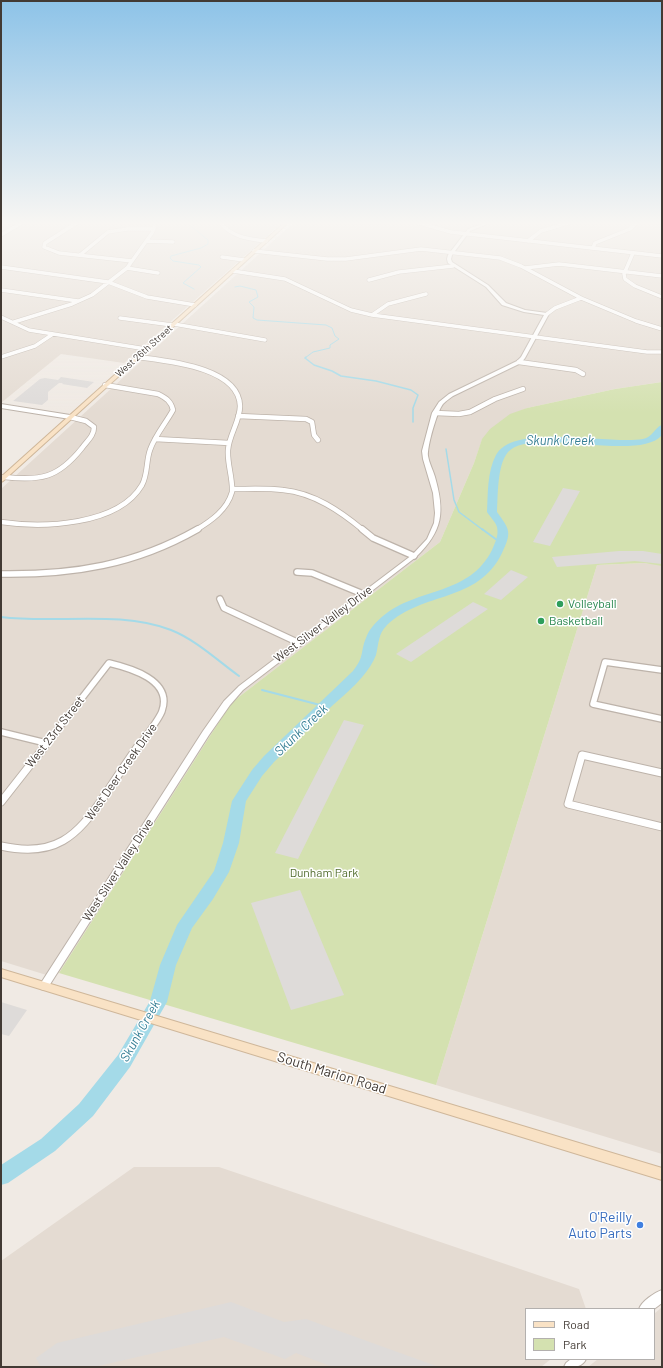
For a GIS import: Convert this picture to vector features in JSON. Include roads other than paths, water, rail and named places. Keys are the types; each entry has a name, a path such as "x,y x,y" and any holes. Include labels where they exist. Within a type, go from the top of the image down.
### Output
{"main road":[{"name":"West 26th Street","path":"3,478 216,286"},
{"name":"South Marion Road","path":"1,973 662,1174"}],"street":[{"path":"14,322 79,301 92,295 103,286"},
{"path":"118,286 147,297 195,304"},
{"path":"300,286 351,310 372,315 648,352 662,352"},
{"path":"488,286 504,304 524,311 547,314 561,305 581,298"},
{"path":"558,286 581,298 636,321 662,329"},
{"path":"636,286 662,296"},
{"path":"1,290 79,301"},
{"path":"372,315 388,304 426,294"},
{"name":"West Silver Valley Drive","path":"44,986 226,703 241,688 414,556 432,537 437,523 436,495 425,457 426,445 435,413 440,403 448,397 518,362 525,356 547,314"},
{"path":"1,317 29,330 146,349"},
{"path":"120,318 173,324 265,340"},
{"path":"1,357 35,346 53,334"},
{"path":"1,574 26,575 75,571 118,562 155,550 190,534 212,519 225,506 233,489 228,464 229,443 240,406 233,388 223,379 208,371 196,367 138,357"},
{"path":"518,362 576,370 583,374"},
{"path":"1,522 24,525 65,523 94,517 116,508 132,497 144,482 148,470 150,450 173,410 171,402 158,394 105,386"},
{"path":"435,413 452,414 470,412 495,399 524,389"},
{"path":"1,406 70,417 89,422 94,427 92,436 68,466 54,475 28,479 3,478"},
{"path":"238,416 306,419 312,422 314,435 318,440"},
{"path":"155,439 229,443"},
{"path":"233,489 284,490 314,498 340,511 376,540 414,556"},
{"path":"297,572 312,573 363,594"},
{"path":"220,599 224,608 299,643"},
{"path":"662,670 605,662 593,704 662,719"},
{"name":"West 23rd Street","path":"1,802 109,663"},
{"name":"West Deer Creek Drive","path":"1,846 18,850 35,850 58,843 81,829 160,715 164,706 163,698 156,683 136,670 109,663"},
{"path":"1,732 46,743"},
{"path":"662,773 582,755 568,804 662,827"},
{"path":"647,1308 660,1301"},
{"path":"570,1367 579,1360"}],"waterway":[{"path":"188,286 194,289"},
{"path":"235,287 240,286 256,290 258,297 249,302 254,307 253,318 257,320 326,325 332,328 335,336 339,339 330,345 330,348 313,352 305,358"},
{"path":"305,358 314,365 332,371 341,376 376,381 411,390 418,395 413,408 413,422"},
{"name":"Skunk Creek","path":"1,1176 48,1145 86,1110 124,1061 158,1002 168,965 185,925 207,895 221,872 231,843 239,801 257,773 269,759 358,674 368,658 371,640 374,634 386,620 392,615 421,600 467,584 480,575 491,563 499,547 503,534 501,524 492,512 493,488 496,470 498,462 505,449 514,444 527,441 544,440 616,443 642,442 655,437 662,428"},
{"path":"446,449 454,500 459,512 483,530"},
{"path":"482,529 501,543"},
{"path":"1,617 22,619 109,619 151,624 171,630 189,639 239,676"},
{"path":"262,690 324,706"}],"place":[{"name":"Volleyball","path":"560,604"},
{"name":"Basketball","path":"541,621"},
{"name":"O'Reilly Auto Parts","path":"640,1225"}],"park label":[{"name":"Dunham Park","path":"324,873"}]}
